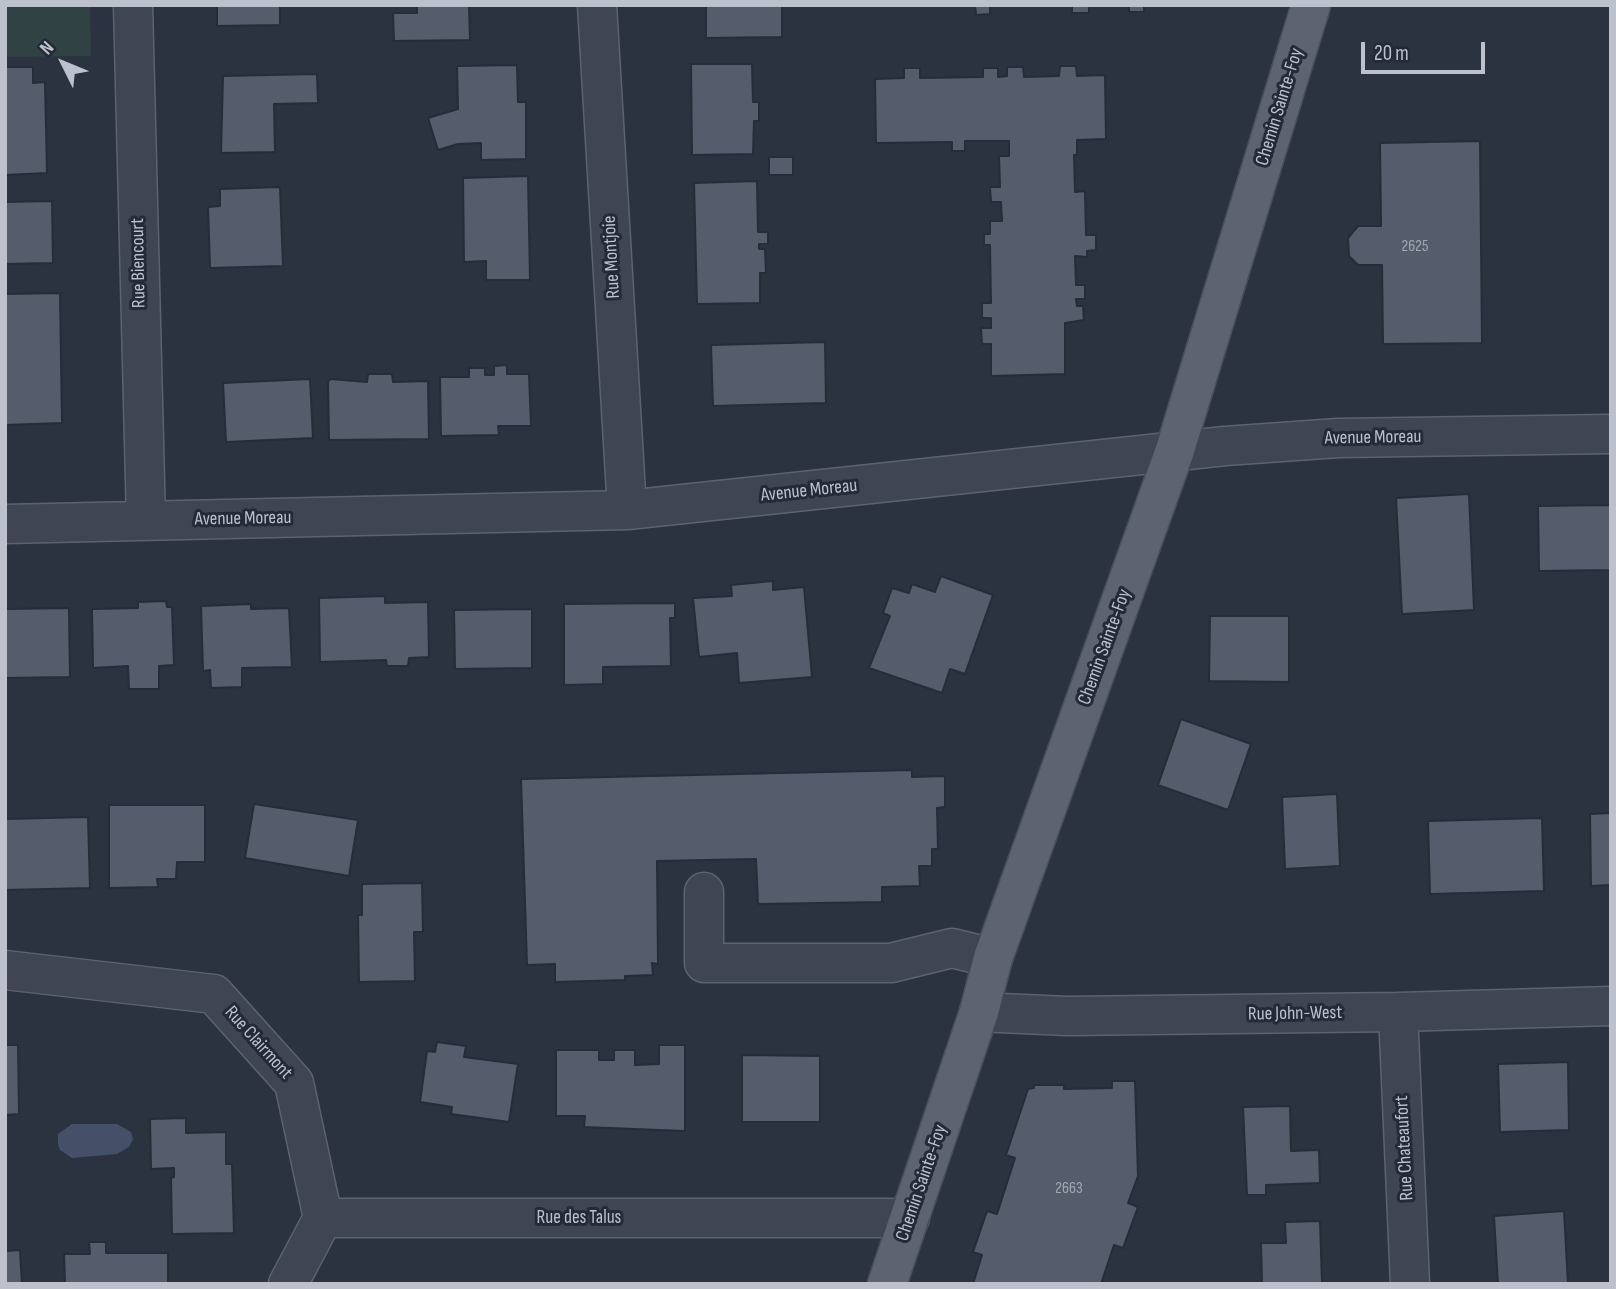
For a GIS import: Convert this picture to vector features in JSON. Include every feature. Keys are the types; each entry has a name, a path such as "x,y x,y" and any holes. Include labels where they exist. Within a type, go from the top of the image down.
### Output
{"main road":[{"name":"Chemin Sainte-Foy","path":"887,1284 979,1012 993,958 1175,450 1311,5"}],"street":[{"name":"Rue Biencourt","path":"133,5 146,521"},
{"name":"Rue Montjoie","path":"597,5 627,510"},
{"name":"Avenue Moreau","path":"5,524 627,510 1175,450 1338,438 1611,434"},
{"path":"704,892 704,962 891,963 952,948 993,958"},
{"name":"Rue Clairmont","path":"5,970 214,994 294,1083 323,1218"},
{"name":"Rue John-West","path":"979,1012 1067,1016 1611,1006"},
{"name":"Rue Chateaufort","path":"1398,1012 1410,1284"},
{"path":"288,1284 323,1218"},
{"name":"Rue des Talus","path":"323,1218 910,1218"}],"shaded area":[{"path":"5,5 90,5 91,56 5,57"}],"water":[{"path":"72,1124 117,1124 131,1132 133,1139 129,1147 117,1154 72,1158 60,1150 58,1134"}],"building":[{"path":"217,5 280,5 280,25 217,26"},
{"path":"417,5 469,5 470,40 394,41 393,13 417,13"},
{"path":"782,5 782,37 706,38 706,7"},
{"path":"975,5 990,5 990,14 976,15"},
{"path":"1072,5 1089,5 1089,13 1072,13"},
{"path":"1129,5 1144,5 1144,12 1129,12"},
{"path":"691,64 752,64 753,102 759,102 759,121 754,121 753,154 692,155"},
{"path":"517,65 518,102 526,102 526,159 481,160 481,143 458,144 438,150 428,118 458,109 457,66"},
{"path":"1060,66 1076,66 1077,76 1105,75 1106,139 1077,140 1077,155 1074,155 1075,192 1085,191 1086,235 1096,235 1096,250 1087,251 1087,257 1075,256 1076,285 1085,285 1085,299 1076,299 1077,306 1083,306 1084,320 1065,323 1065,374 991,376 991,344 982,344 981,328 991,328 991,318 982,318 982,303 991,303 990,245 984,245 984,234 990,234 990,221 1002,221 1001,202 991,202 990,187 1000,187 999,156 1009,156 1009,141 965,141 965,151 952,151 952,142 876,143 875,79 904,78 904,68 920,68 920,78 983,77 983,68 998,68 998,77 1007,76 1007,67 1023,67 1024,77 1059,76"},
{"path":"5,67 33,67 33,83 45,82 47,173 5,175"},
{"path":"317,74 318,103 274,104 275,152 221,153 223,76"},
{"path":"1480,141 1482,343 1383,344 1382,265 1358,265 1349,256 1348,238 1358,226 1381,226 1380,143"},
{"path":"769,157 793,157 793,175 769,175"},
{"path":"528,176 530,280 486,280 486,261 464,262 463,178"},
{"path":"757,181 758,232 768,232 768,244 759,244 759,249 765,249 766,273 760,273 760,303 697,304 694,183"},
{"path":"280,187 283,266 210,268 208,207 220,206 220,189"},
{"path":"52,201 53,263 5,264 5,202"},
{"path":"60,293 62,423 5,425 5,294"},
{"path":"825,342 826,403 713,406 711,345"},
{"path":"507,365 507,374 529,374 531,426 498,426 499,435 441,436 440,377 469,377 469,368 485,368 485,375 494,375 494,366"},
{"path":"368,374 392,374 393,382 428,381 429,439 329,440 328,382 330,379 367,382"},
{"path":"310,379 313,438 226,442 223,383"},
{"path":"1469,494 1474,610 1402,614 1396,498"},
{"path":"1611,505 1611,570 1539,571 1538,506"},
{"path":"941,576 993,595 965,674 950,669 942,693 869,668 890,616 883,613 892,588 909,593 912,584 935,592"},
{"path":"773,581 773,590 804,587 812,677 739,683 737,653 699,657 693,598 732,596 731,585"},
{"path":"385,596 385,603 428,602 429,657 409,658 408,666 387,666 386,660 320,662 319,598"},
{"path":"166,601 167,607 172,607 174,665 159,666 159,689 129,689 128,666 93,668 92,609 138,608 138,602"},
{"path":"675,603 675,618 670,618 671,666 603,667 603,684 564,685 564,604"},
{"path":"251,604 251,609 289,608 292,667 242,668 242,687 211,688 210,670 203,671 201,606"},
{"path":"69,608 70,677 5,678 5,609"},
{"path":"532,609 532,668 455,669 454,610"},
{"path":"1210,616 1289,616 1289,682 1209,681"},
{"path":"1181,719 1251,744 1228,810 1158,785"},
{"path":"912,770 912,777 945,776 945,807 937,808 938,849 932,849 932,866 919,866 920,886 882,887 882,902 758,904 756,859 657,861 658,964 652,963 653,975 625,976 625,980 555,982 555,964 527,965 521,779"},
{"path":"1337,794 1340,866 1285,869 1282,797"},
{"path":"254,804 358,820 349,876 245,858"},
{"path":"109,805 205,805 205,862 177,862 176,879 157,879 158,887 109,888"},
{"path":"1611,813 1611,885 1591,886 1590,814"},
{"path":"88,817 90,888 5,890 5,819"},
{"path":"1542,818 1544,891 1430,894 1428,821"},
{"path":"422,883 423,932 414,932 415,981 359,982 358,915 362,915 362,884"},
{"path":"437,1042 466,1046 464,1057 518,1064 509,1122 451,1114 452,1107 420,1102 427,1051 435,1052"},
{"path":"5,1045 18,1045 19,1114 5,1115"},
{"path":"659,1045 685,1045 685,1131 584,1127 585,1116 556,1116 556,1050 599,1050 599,1060 614,1060 614,1050 635,1050 635,1065 659,1064"},
{"path":"742,1055 820,1056 820,1122 742,1122"},
{"path":"1568,1062 1569,1130 1500,1132 1498,1064"},
{"path":"1112,1081 1135,1081 1138,1176 1128,1203 1138,1207 1123,1248 1114,1245 1101,1284 973,1284 982,1255 973,1252 987,1211 997,1214 1015,1158 1006,1155 1028,1089 1034,1088 1034,1085 1064,1085 1064,1089 1112,1088"},
{"path":"1290,1106 1291,1151 1319,1150 1320,1183 1266,1185 1266,1195 1247,1195 1243,1107"},
{"path":"186,1118 186,1133 226,1132 226,1164 232,1164 234,1233 172,1234 171,1178 174,1177 174,1168 151,1169 150,1119"},
{"path":"1564,1211 1568,1284 1498,1284 1494,1216"},
{"path":"1320,1221 1322,1283 1262,1284 1261,1243 1286,1243 1285,1222"},
{"path":"89,1242 106,1242 106,1253 168,1253 168,1284 65,1284 64,1254 90,1254"},
{"path":"20,1250 22,1284 5,1284 5,1251"}]}
